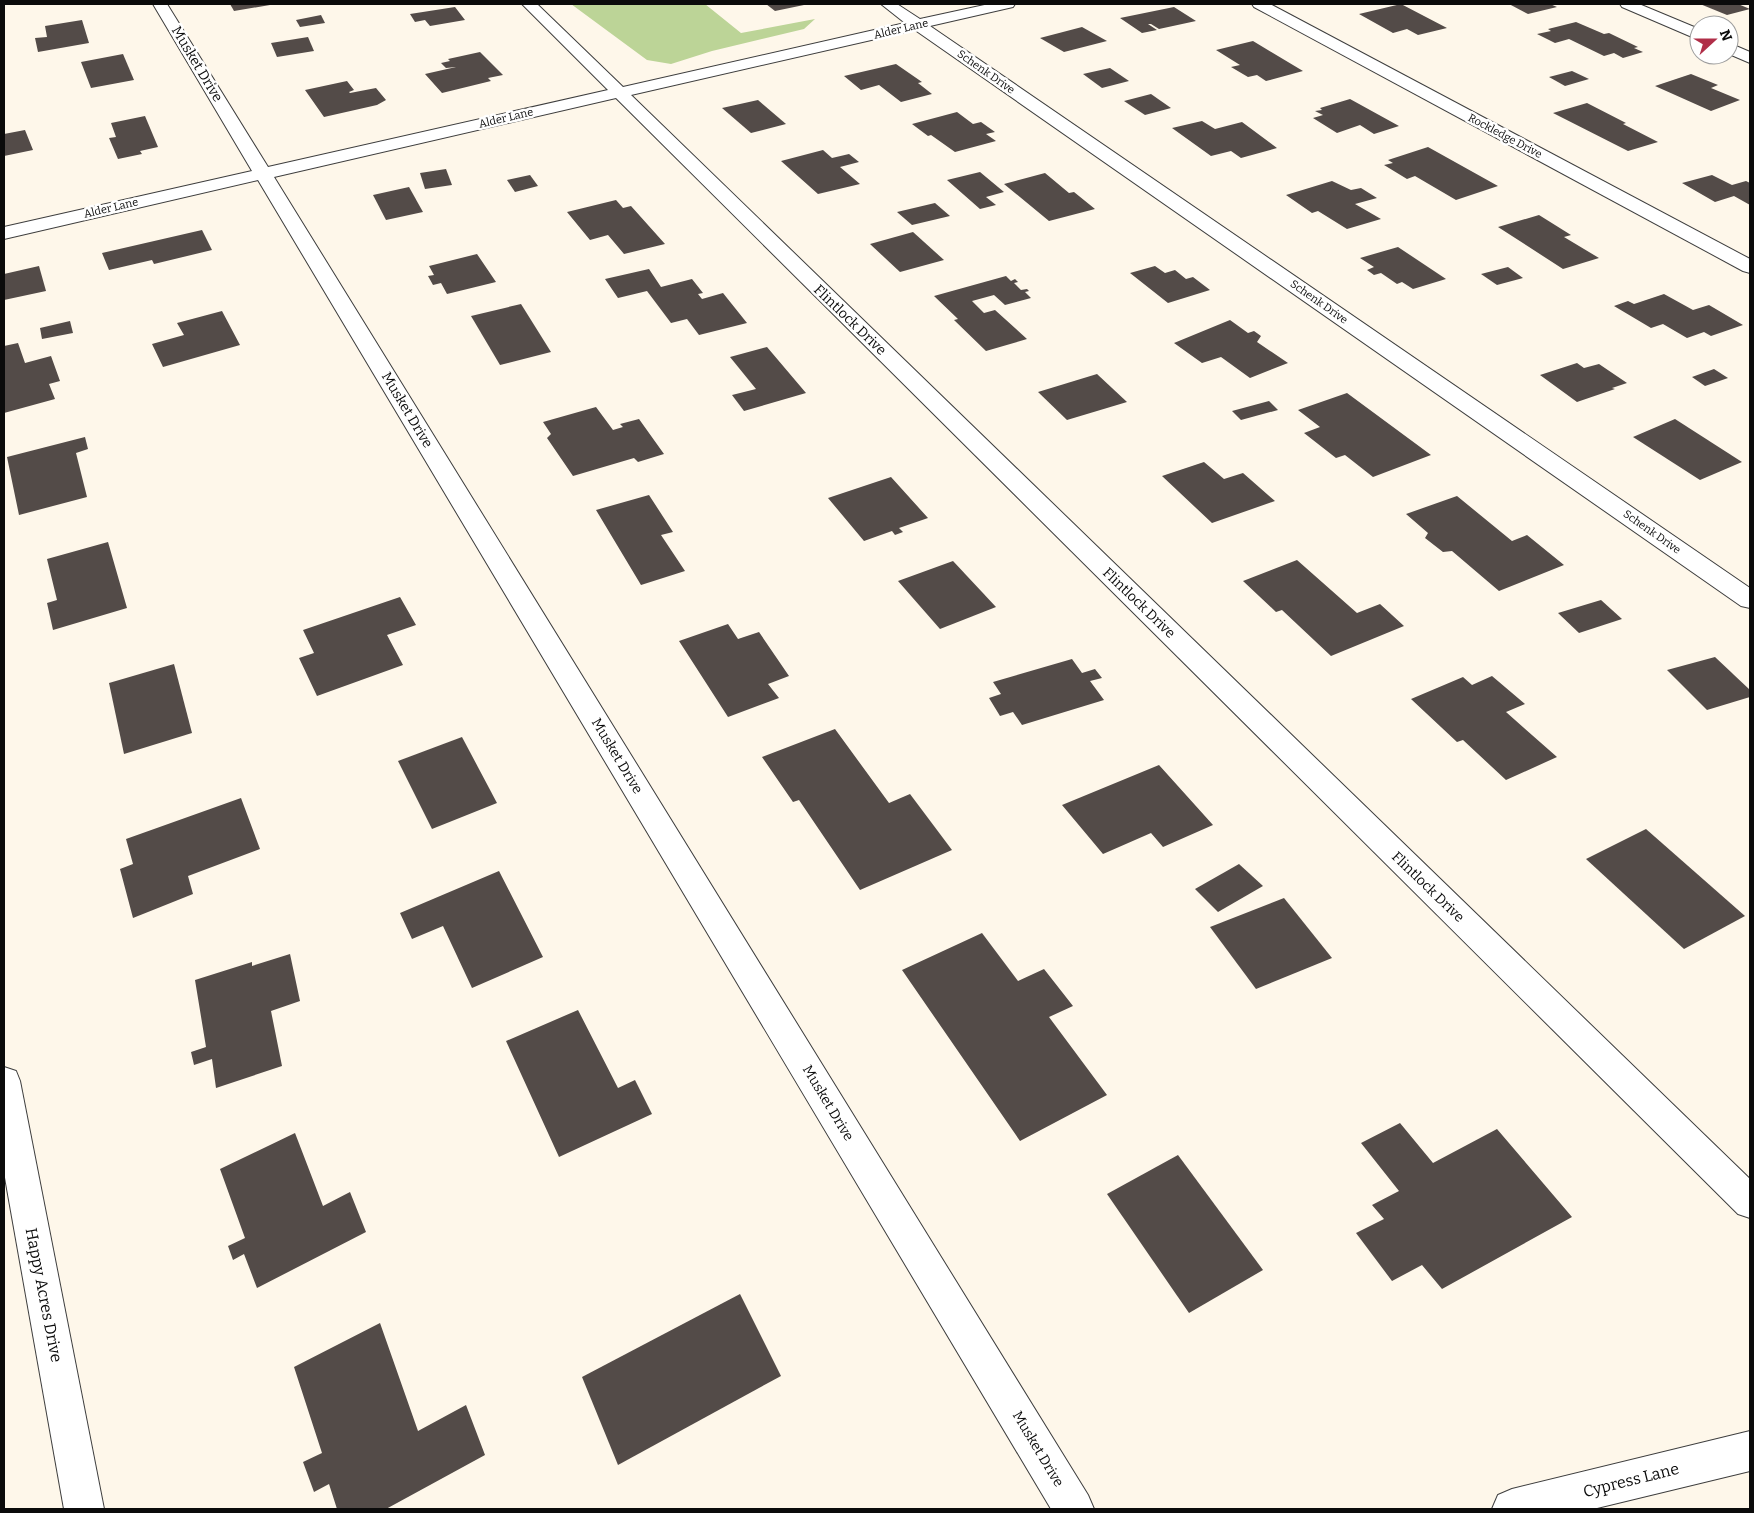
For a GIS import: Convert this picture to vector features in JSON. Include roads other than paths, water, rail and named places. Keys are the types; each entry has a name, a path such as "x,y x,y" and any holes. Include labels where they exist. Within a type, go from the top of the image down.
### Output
{"street":[{"name":"Musket Drive","path":"160,4 1074,1509"},
{"name":"Flintlock Drive","path":"529,4 1750,1202"},
{"name":"Schenk Drive","path":"888,4 1750,600"},
{"name":"Alder Lane","path":"4,233 1008,4"},
{"name":"Rockledge Drive","path":"1259,4 1750,267"},
{"path":"1627,4 1689,31"},
{"name":"Happy Acres Drive","path":"4,1081 84,1509"},
{"name":"Cypress Lane","path":"1512,1509 1750,1450"}]}
